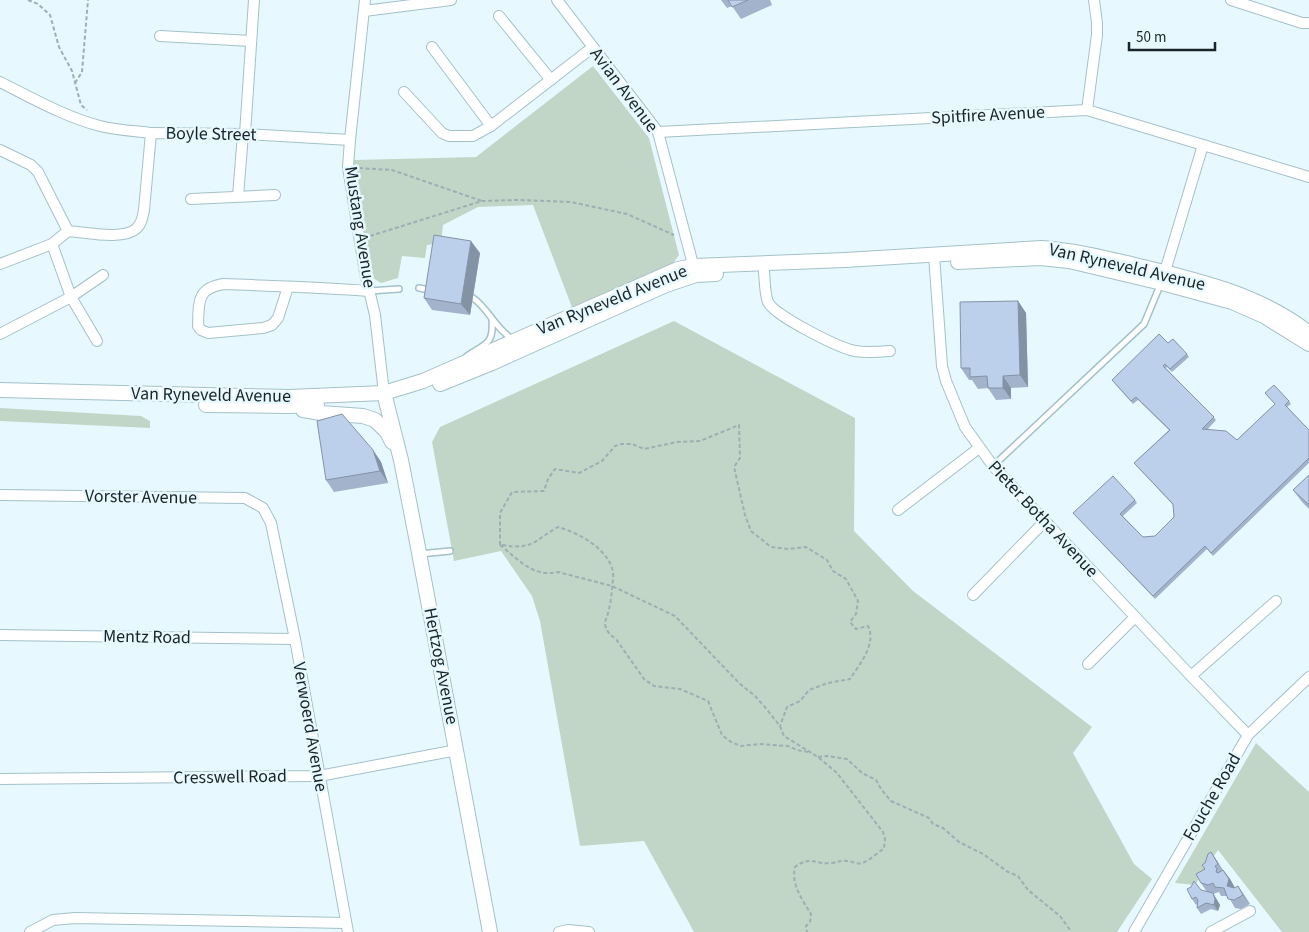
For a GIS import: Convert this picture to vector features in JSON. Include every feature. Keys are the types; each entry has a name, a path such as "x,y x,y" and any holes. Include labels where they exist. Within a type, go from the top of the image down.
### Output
{"main road":[{"name":"Van Ryneveld Avenue","path":"0,390 385,397 669,273 935,259 1040,258 1164,277 1237,294 1284,315 1309,333"},
{"name":"Van Ryneveld Avenue","path":"0,399 288,406 385,397 427,389 492,363 695,271"},
{"name":"Van Ryneveld Avenue","path":"1164,277 1264,316 1309,344"},
{"name":"Hertzog Avenue","path":"385,397 401,460 490,932"},
{"path":"288,406 321,413 363,416 375,420 387,432 401,460"}],"street":[{"path":"238,196 254,0"},
{"name":"Mustang Avenue","path":"365,0 348,167 359,240 375,315 385,397"},
{"path":"364,11 451,0"},
{"name":"Avian Avenue","path":"557,0 658,132 695,271"},
{"path":"1087,110 1097,35 1094,0"},
{"path":"1231,0 1302,23 1309,23"},
{"path":"499,16 551,80"},
{"path":"160,36 251,41"},
{"path":"432,47 491,126"},
{"path":"404,92 445,135 473,136 491,126 593,47"},
{"path":"0,82 86,122 151,133"},
{"name":"Spitfire Avenue","path":"658,132 1087,110 1309,177"},
{"name":"Boyle Street","path":"68,231 125,235 137,228 142,220 144,210 151,133 244,134 350,140"},
{"path":"1164,277 1203,144"},
{"path":"0,150 31,165 38,172 68,231 52,244 0,264"},
{"path":"191,199 276,195"},
{"path":"52,244 72,297 97,341"},
{"name":"Pieter Botha Avenue","path":"935,259 942,366 954,403 965,427 993,466 1248,735"},
{"path":"764,267 767,300 776,311 818,336 846,348 870,352 890,351"},
{"path":"0,334 72,297 103,275"},
{"path":"288,286 278,318 268,327 208,333 201,330 198,326 199,303 204,292 208,288 224,284 288,286 370,290"},
{"path":"898,510 979,448"},
{"name":"Vorster Avenue","path":"0,495 244,498 263,508 271,523"},
{"path":"973,595 1045,521"},
{"name":"Verwoerd Avenue","path":"271,523 295,639 347,928"},
{"path":"1191,676 1276,602"},
{"path":"1088,664 1135,617"},
{"name":"Mentz Road","path":"0,635 295,639"},
{"name":"Fouche Road","path":"1134,932 1248,735 1309,677"},
{"name":"Cresswell Road","path":"0,779 319,776 457,750"},
{"path":"1211,932 1250,911"},
{"path":"30,932 53,920 75,918 347,928"},
{"path":"558,932 568,930 589,932"}],"lane":[{"path":"993,466 1144,324 1164,277"},
{"path":"419,288 435,291"},
{"path":"370,290 399,289"},
{"path":"472,298 478,302 498,327 515,340"},
{"path":"449,370 491,339 493,334 492,319"},
{"path":"419,554 450,552"}],"path":[{"path":"28,0 38,4 50,16 59,48 72,71 81,105 89,111"},
{"path":"74,84 82,72 88,0"},
{"path":"348,167 392,170 482,201"},
{"path":"359,240 482,201 518,200 571,202 627,214 686,238"},
{"path":"780,726 787,708 800,701 809,690 828,683 850,679 869,649 871,631 868,626 856,629 850,622 856,614 858,601 846,579 833,571 827,560 806,547 789,549 771,548 751,530 745,515 734,467 740,458 739,425 700,441 677,442 644,449 632,444 621,444 615,446 602,461 579,473 555,469 548,479 544,492 512,492 500,513 500,545 525,567 550,574 558,572 612,586 675,616 739,684 755,696 780,726 784,736 818,757 837,773 849,791 875,821 885,839 884,848 863,863 858,864 840,860 832,863 811,860 795,867 793,876 796,886 800,897 811,914 810,922 806,926 808,932"},
{"path":"500,545 518,547 530,545 558,527 591,542 611,564 614,576 605,622 606,629 616,639 644,679 654,686 680,689 708,701 722,734 731,742 741,746 759,744 788,746 808,752"},
{"path":"818,757 827,756 847,760 862,774 876,780 891,801 929,818 933,824 944,828 959,842 983,854 1008,872 1018,876 1028,890 1060,916 1069,932"}],"green space":[{"path":"593,66 649,138 679,255 666,273 573,310 533,205 478,207 443,225 441,243 427,245 425,258 402,256 398,278 381,283 365,273 349,167 354,160 476,157"},
{"path":"674,321 855,418 854,531 913,591 1092,727 1073,753 1134,864 1152,879 1117,932 694,932 644,841 580,846 540,621 532,596 501,551 454,561 432,442 440,427"},
{"path":"0,408 141,416 150,421 150,428 0,421"},
{"path":"1256,743 1309,792 1309,932 1282,932 1218,850 1195,885 1175,883"}],"building":[{"path":"728,0 748,0 732,7"},
{"path":"434,235 471,241 461,304 424,298"},
{"path":"1018,301 1020,375 1003,376 1003,388 988,388 987,376 970,377 970,368 961,368 960,302"},
{"path":"1159,334 1168,343 1173,339 1187,354 1170,369 1165,364 1163,366 1214,417 1202,429 1226,431 1237,440 1275,404 1265,393 1274,385 1289,401 1285,405 1309,430 1309,458 1211,553 1205,546 1153,596 1073,513 1113,476 1135,500 1120,514 1143,537 1155,536 1174,517 1173,504 1134,463 1170,430 1136,397 1131,401 1112,380"},
{"path":"342,414 373,450 380,471 326,480 317,421"},
{"path":"1309,475 1309,505 1293,490"},
{"path":"1211,852 1218,864 1215,866 1216,872 1218,873 1223,870 1229,879 1227,886 1234,888 1238,886 1243,895 1234,900 1228,899 1224,888 1215,887 1213,883 1208,885 1201,883 1196,874 1205,869 1202,865"},
{"path":"1194,881 1201,890 1213,893 1214,905 1206,903 1197,908 1198,900 1196,897 1192,899 1187,889 1191,887"}]}
